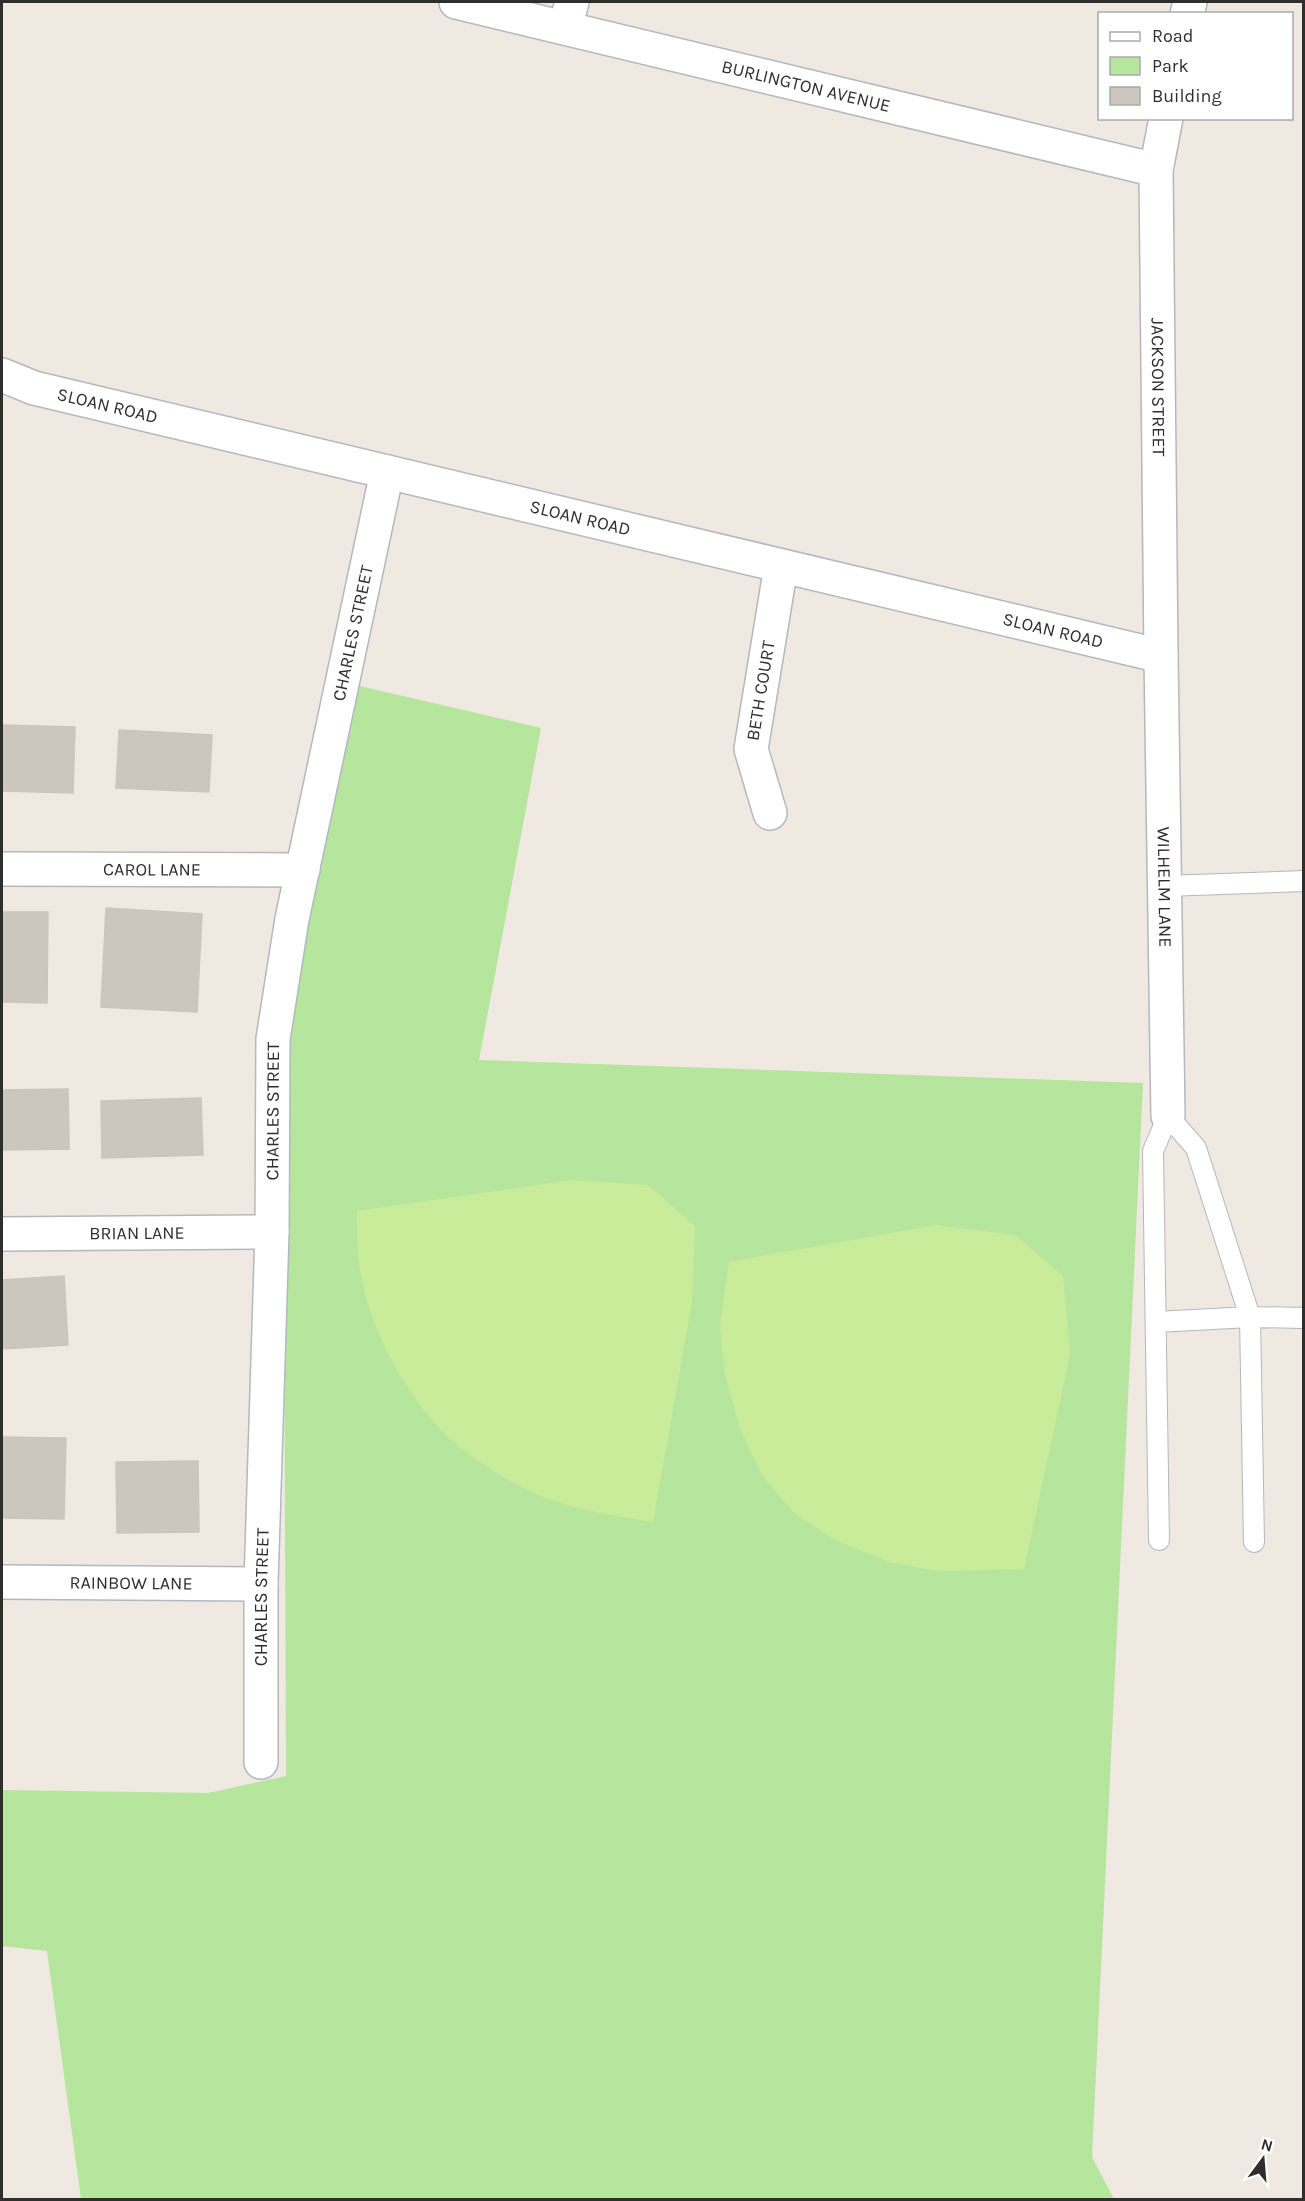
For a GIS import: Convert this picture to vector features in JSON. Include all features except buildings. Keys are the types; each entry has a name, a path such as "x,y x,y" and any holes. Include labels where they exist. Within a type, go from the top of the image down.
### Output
{"street":[{"name":"BURLINGTON AVENUE","path":"456,2 569,15 1156,170"},
{"name":"JACKSON STREET","path":"1161,656 1156,170 1166,120"},
{"name":"SLOAN ROAD","path":"2,375 34,388 1161,656"},
{"name":"CHARLES STREET","path":"261,1762 261,1584 272,1232 273,1040 292,919 387,472"},
{"name":"BETH COURT","path":"770,813 751,749 781,566"},
{"name":"WILHELM LANE","path":"1161,656 1168,1116"},
{"name":"CAROL LANE","path":"2,869 303,870"},
{"name":"BRIAN LANE","path":"2,1234 272,1232"},
{"name":"RAINBOW LANE","path":"2,1582 261,1584"}],"lane":[{"path":"1165,886 1304,881"},
{"path":"1160,1540 1153,1151 1168,1116 1196,1148 1250,1317 1254,1542"},
{"path":"1156,1322 1250,1317 1304,1318"}],"green space":[{"path":"351,684 541,728 479,1060 1143,1083 1092,2157 1114,2199 81,2199 47,1951 2,1946 2,1790 208,1793 286,1776 283,1017"},
{"path":"572,1180 648,1185 695,1226 692,1302 653,1522 586,1510 546,1498 493,1471 456,1444 430,1418 401,1377 378,1331 363,1284 358,1249 357,1211"},
{"path":"936,1225 1015,1235 1063,1276 1070,1355 1024,1569 937,1571 889,1562 834,1539 793,1512 762,1475 740,1429 725,1374 720,1325 729,1262"}]}
